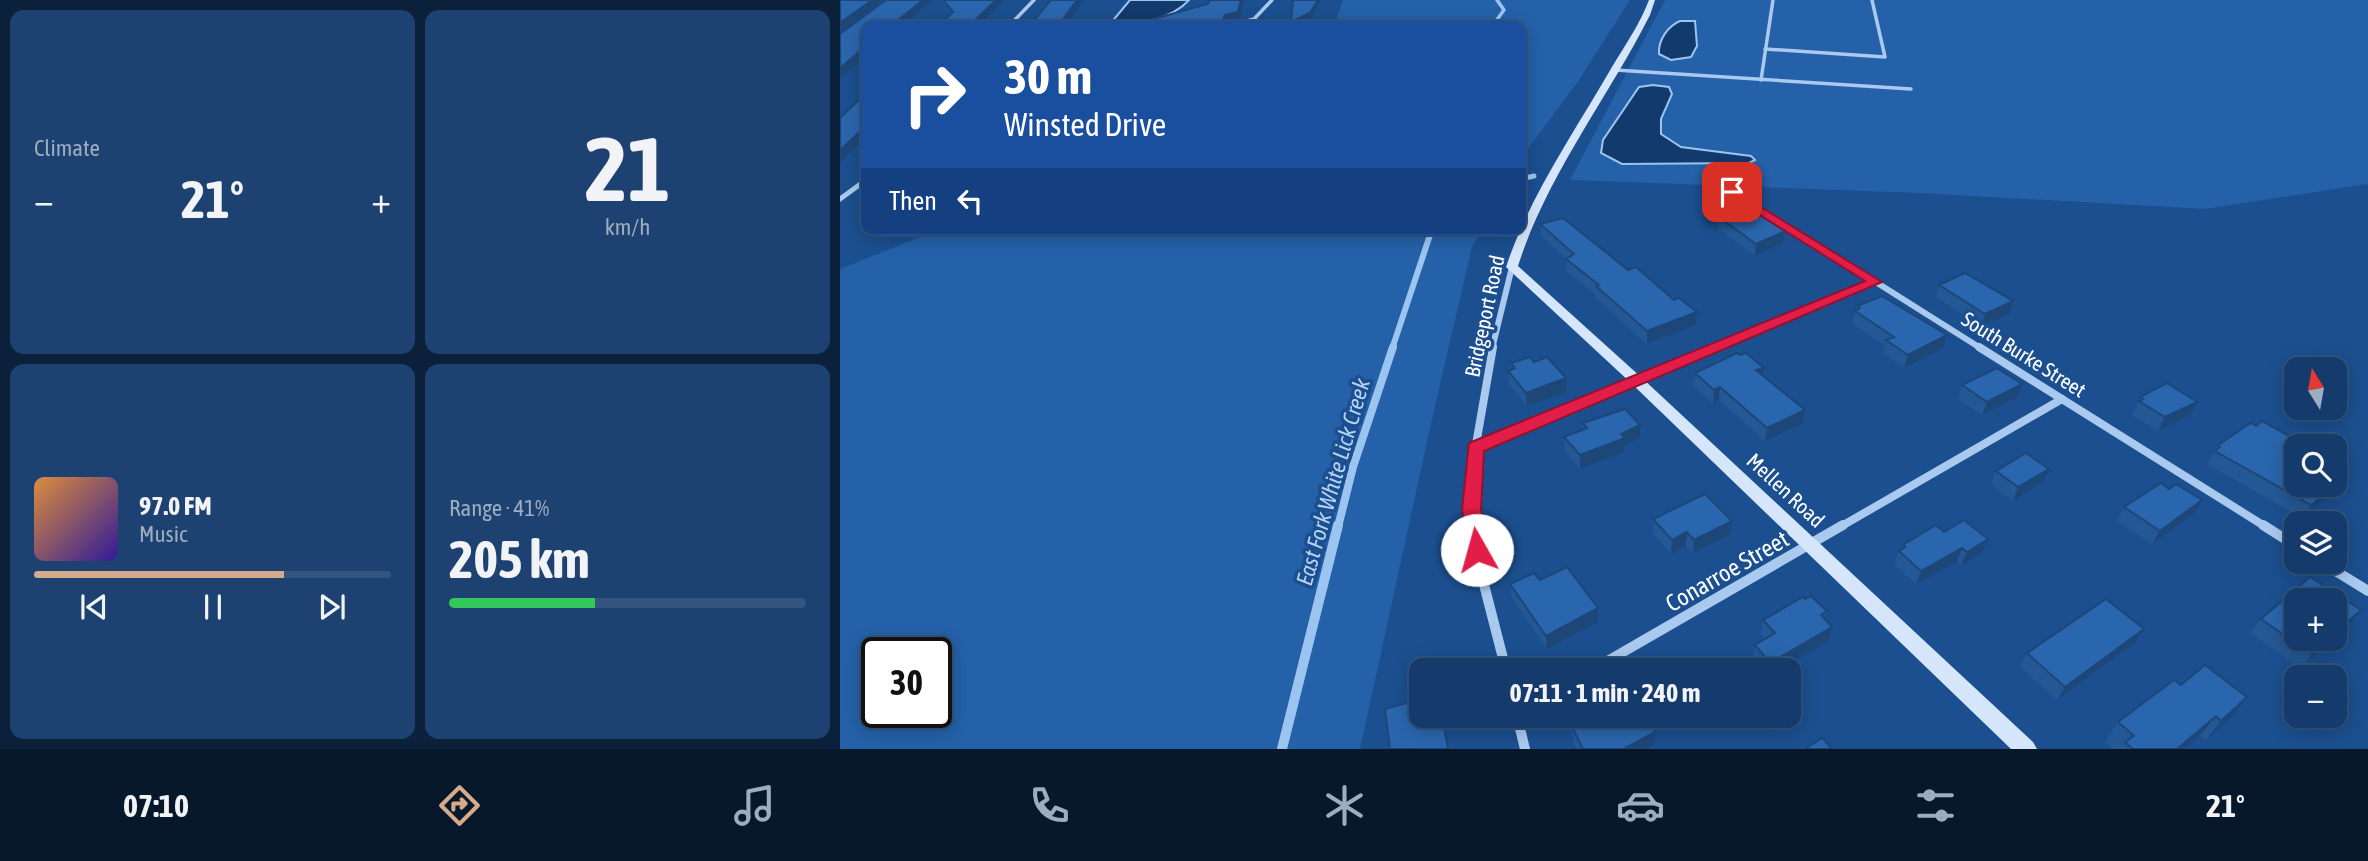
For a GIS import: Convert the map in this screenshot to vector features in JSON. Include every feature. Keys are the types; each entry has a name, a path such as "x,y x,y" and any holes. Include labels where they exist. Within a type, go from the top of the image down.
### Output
{"street":[{"path":"1014,21 1034,0"},
{"path":"1247,21 1254,19 1272,0"},
{"name":"Bridgeport Road","path":"1526,222 1544,187 1615,70 1652,0"},
{"path":"1761,80 1773,0"},
{"path":"1765,49 1885,57 1872,0"},
{"path":"1615,70 1911,89"},
{"path":"840,199 861,184"},
{"name":"South Burke Street","path":"1732,192 2284,538"},
{"name":"Bridgeport Road","path":"1503,658 1477,550 1472,509 1476,447 1503,296 1521,235"},
{"name":"Mellen Road","path":"1511,267 1637,381 2026,749"},
{"path":"1476,447 1875,282"},
{"name":"Conarroe Street","path":"1613,658 2062,399"},
{"path":"2340,574 2368,591"},
{"path":"1520,728 1525,749"}],"shaded area":[{"path":"1130,0 1189,0 1173,12 1153,20 1112,21"},
{"path":"1343,0 1630,0 1579,80 1526,151 1526,21 1336,21"},
{"path":"1665,0 2368,0 2368,184 2205,209 1919,193 1570,180"},
{"path":"1680,21 1695,21 1697,46 1691,57 1671,60 1659,54 1660,44 1668,30"},
{"path":"1639,87 1669,87 1672,94 1661,119 1661,134 1681,147 1751,156 1755,160 1749,163 1622,164 1601,153 1603,140"},
{"path":"925,235 1479,235 1472,247 1432,419 1360,749 840,749 840,269"}],"building":[{"path":"840,0 872,0 840,23"},
{"path":"886,0 923,0 897,21 861,21 861,50 840,68 840,34"},
{"path":"943,0 996,0 974,21 943,21 953,12"},
{"path":"1051,0 1077,0 1062,21 1033,21"},
{"path":"1210,0 1241,0 1238,12 1225,15 1225,21 1146,21 1208,4"},
{"path":"1293,0 1318,0 1310,13 1291,21"},
{"path":"861,98 861,131 840,150 840,118"},
{"path":"1748,208 1785,231 1756,244 1719,217"},
{"path":"1563,218 1628,270 1636,267 1674,300 1679,298 1697,312 1647,331 1596,286 1599,285 1566,259 1574,254 1540,224"},
{"path":"1965,273 2013,301 1985,314 1939,285"},
{"path":"1882,296 1947,335 1908,355 1886,340 1894,337 1855,311 1860,308 1857,306"},
{"path":"1737,353 1746,353 1764,368 1756,370 1805,410 1767,428 1720,387 1714,390 1695,373"},
{"path":"1530,357 1534,362 1547,357 1566,378 1526,393 1508,371 1515,368 1511,363"},
{"path":"1997,368 2022,384 1987,402 1962,385"},
{"path":"2167,383 2197,402 2165,417 2139,401 2143,399 2140,397"},
{"path":"1625,409 1640,425 1621,434 1625,438 1580,455 1564,437 1587,428 1583,423"},
{"path":"2262,421 2286,434 2284,490 2215,451 2220,447 2218,445 2251,423 2256,426"},
{"path":"2026,453 2049,469 2018,487 1996,471"},
{"path":"2161,483 2169,489 2176,484 2202,500 2160,531 2124,507"},
{"path":"1705,494 1732,521 1694,540 1687,532 1672,540 1653,519"},
{"path":"2297,497 2321,497 2311,505"},
{"path":"1964,520 1988,539 1967,552 1962,548 1921,571 1899,551 1905,547 1903,545 1936,525 1944,532"},
{"path":"1567,567 1598,608 1546,636 1510,584 1534,573 1540,580"},
{"path":"2310,577 2327,588 2297,588"},
{"path":"1811,596 1827,611 1821,615 1832,627 1779,658 1766,658 1755,645 1775,633 1763,620 1803,597 1805,599"},
{"path":"2106,599 2144,629 2065,687 2027,653"},
{"path":"2284,599 2284,635 2261,619"},
{"path":"2347,601 2361,610 2347,622"},
{"path":"2205,665 2247,697 2221,721 2216,716 2177,749 2133,749 2125,742 2134,736 2118,722 2174,680 2181,685"},
{"path":"1409,702 1409,728 1444,728 1448,749 1390,749 1385,709"},
{"path":"1572,728 1653,728 1655,732 1624,749 1583,749"},
{"path":"1822,738 1832,749 1805,749"}],"waterway":[{"name":"East Fork White Lick Creek","path":"1496,21 1504,10 1497,0"},
{"path":"1526,178 1534,176"},
{"name":"East Fork White Lick Creek","path":"1392,349 1430,235"},
{"name":"East Fork White Lick Creek","path":"1338,527 1353,467 1393,347"},
{"name":"East Fork White Lick Creek","path":"1282,749 1338,525"}],"route":[{"path":"1477,550 1472,509 1472,476 1476,447 1875,282 1732,192"}]}
